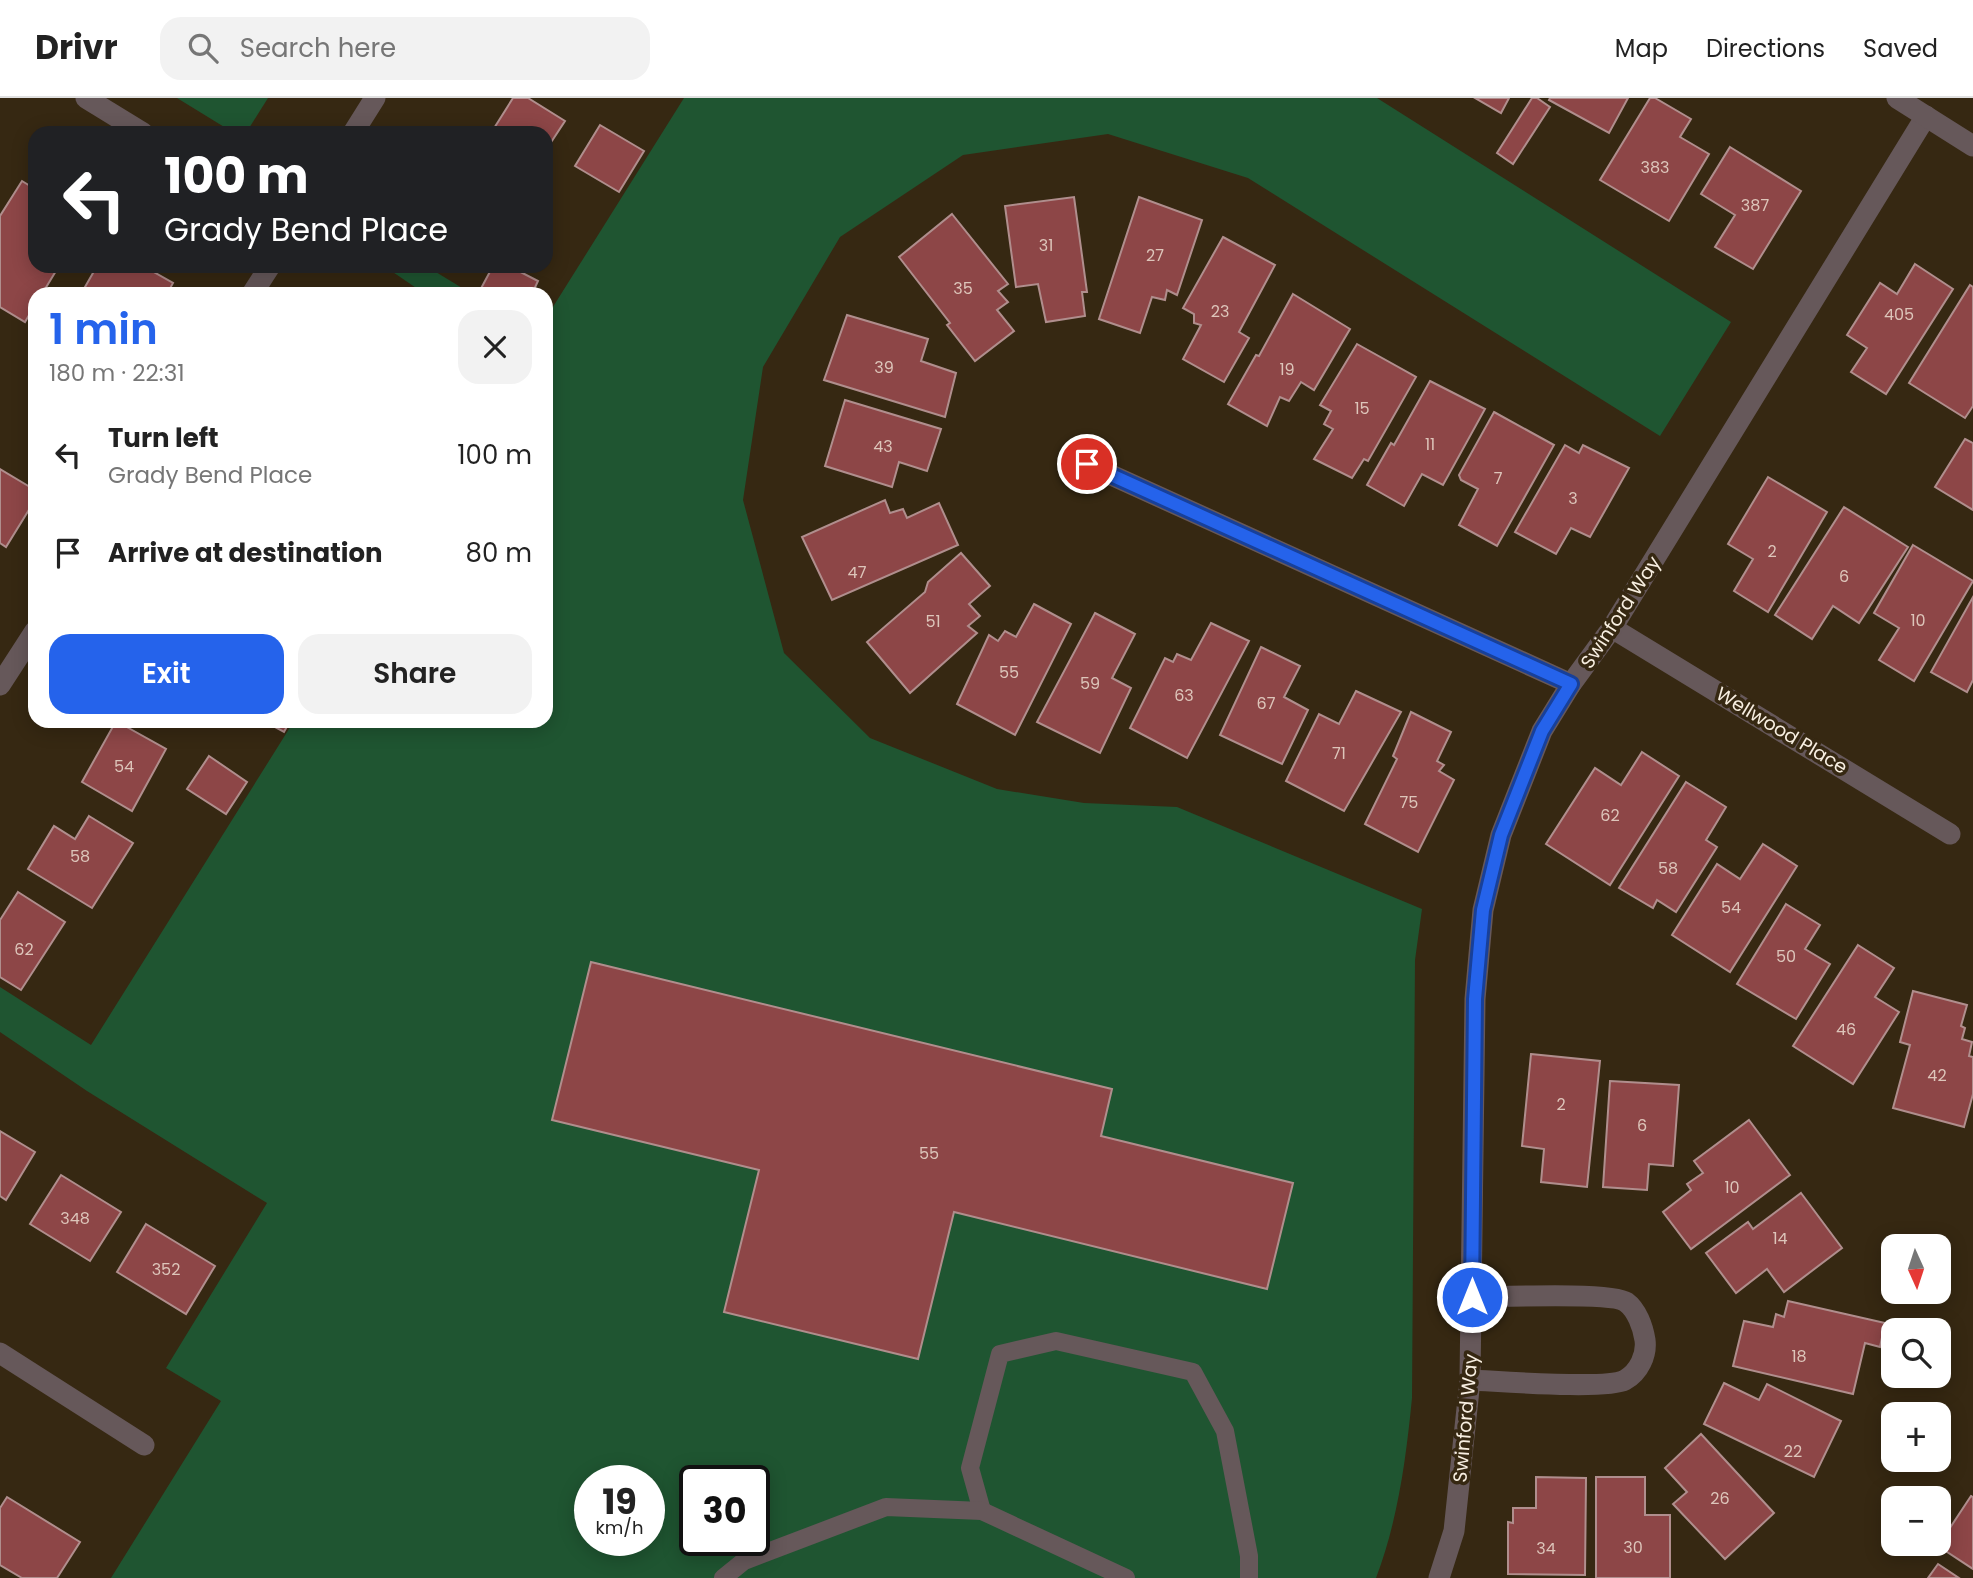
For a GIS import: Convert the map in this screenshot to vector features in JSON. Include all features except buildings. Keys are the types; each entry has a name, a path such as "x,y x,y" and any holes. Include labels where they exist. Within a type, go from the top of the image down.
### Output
{"street":[{"path":"86,98 131,126"},
{"path":"357,126 375,98"},
{"path":"1897,98 1973,146"},
{"name":"Swinford Way","path":"1439,1578 1454,1531 1471,1380 1475,999 1483,910 1506,822 1542,731 1571,684 1612,628 1926,116"},
{"path":"1087,464 1571,684"},
{"name":"Wellwood Place","path":"1612,628 1951,834"},
{"path":"0,685 28,642"},
{"path":"1471,1380 1600,1384 1624,1380 1642,1364 1645,1342 1639,1318 1626,1301 1603,1296 1472,1297"},
{"path":"0,1353 144,1445"}],"lane":[{"path":"982,1511 970,1468 1000,1354 1056,1340 1193,1372 1225,1431 1249,1556 1249,1578"},
{"path":"723,1578 744,1562 886,1507 982,1511 1126,1578"}],"green space":[{"path":"177,98 268,98 250,126 223,126"},
{"path":"684,98 1377,98 1731,322 1660,436 1248,178 1108,134 963,155 840,237 763,367 743,500 784,653 870,738 997,789 1084,803 1177,807 1422,909 1415,960 1412,1398 1400,1489 1376,1578 111,1578 221,1401 166,1368 267,1203 87,1091 0,1032 0,987 91,1045 290,728 553,728 553,307"},
{"path":"394,273 438,273 460,287 415,287"}],"route":[{"path":"1087,464 1571,684 1542,731 1501,835 1483,910 1475,999 1472,1297"}]}
